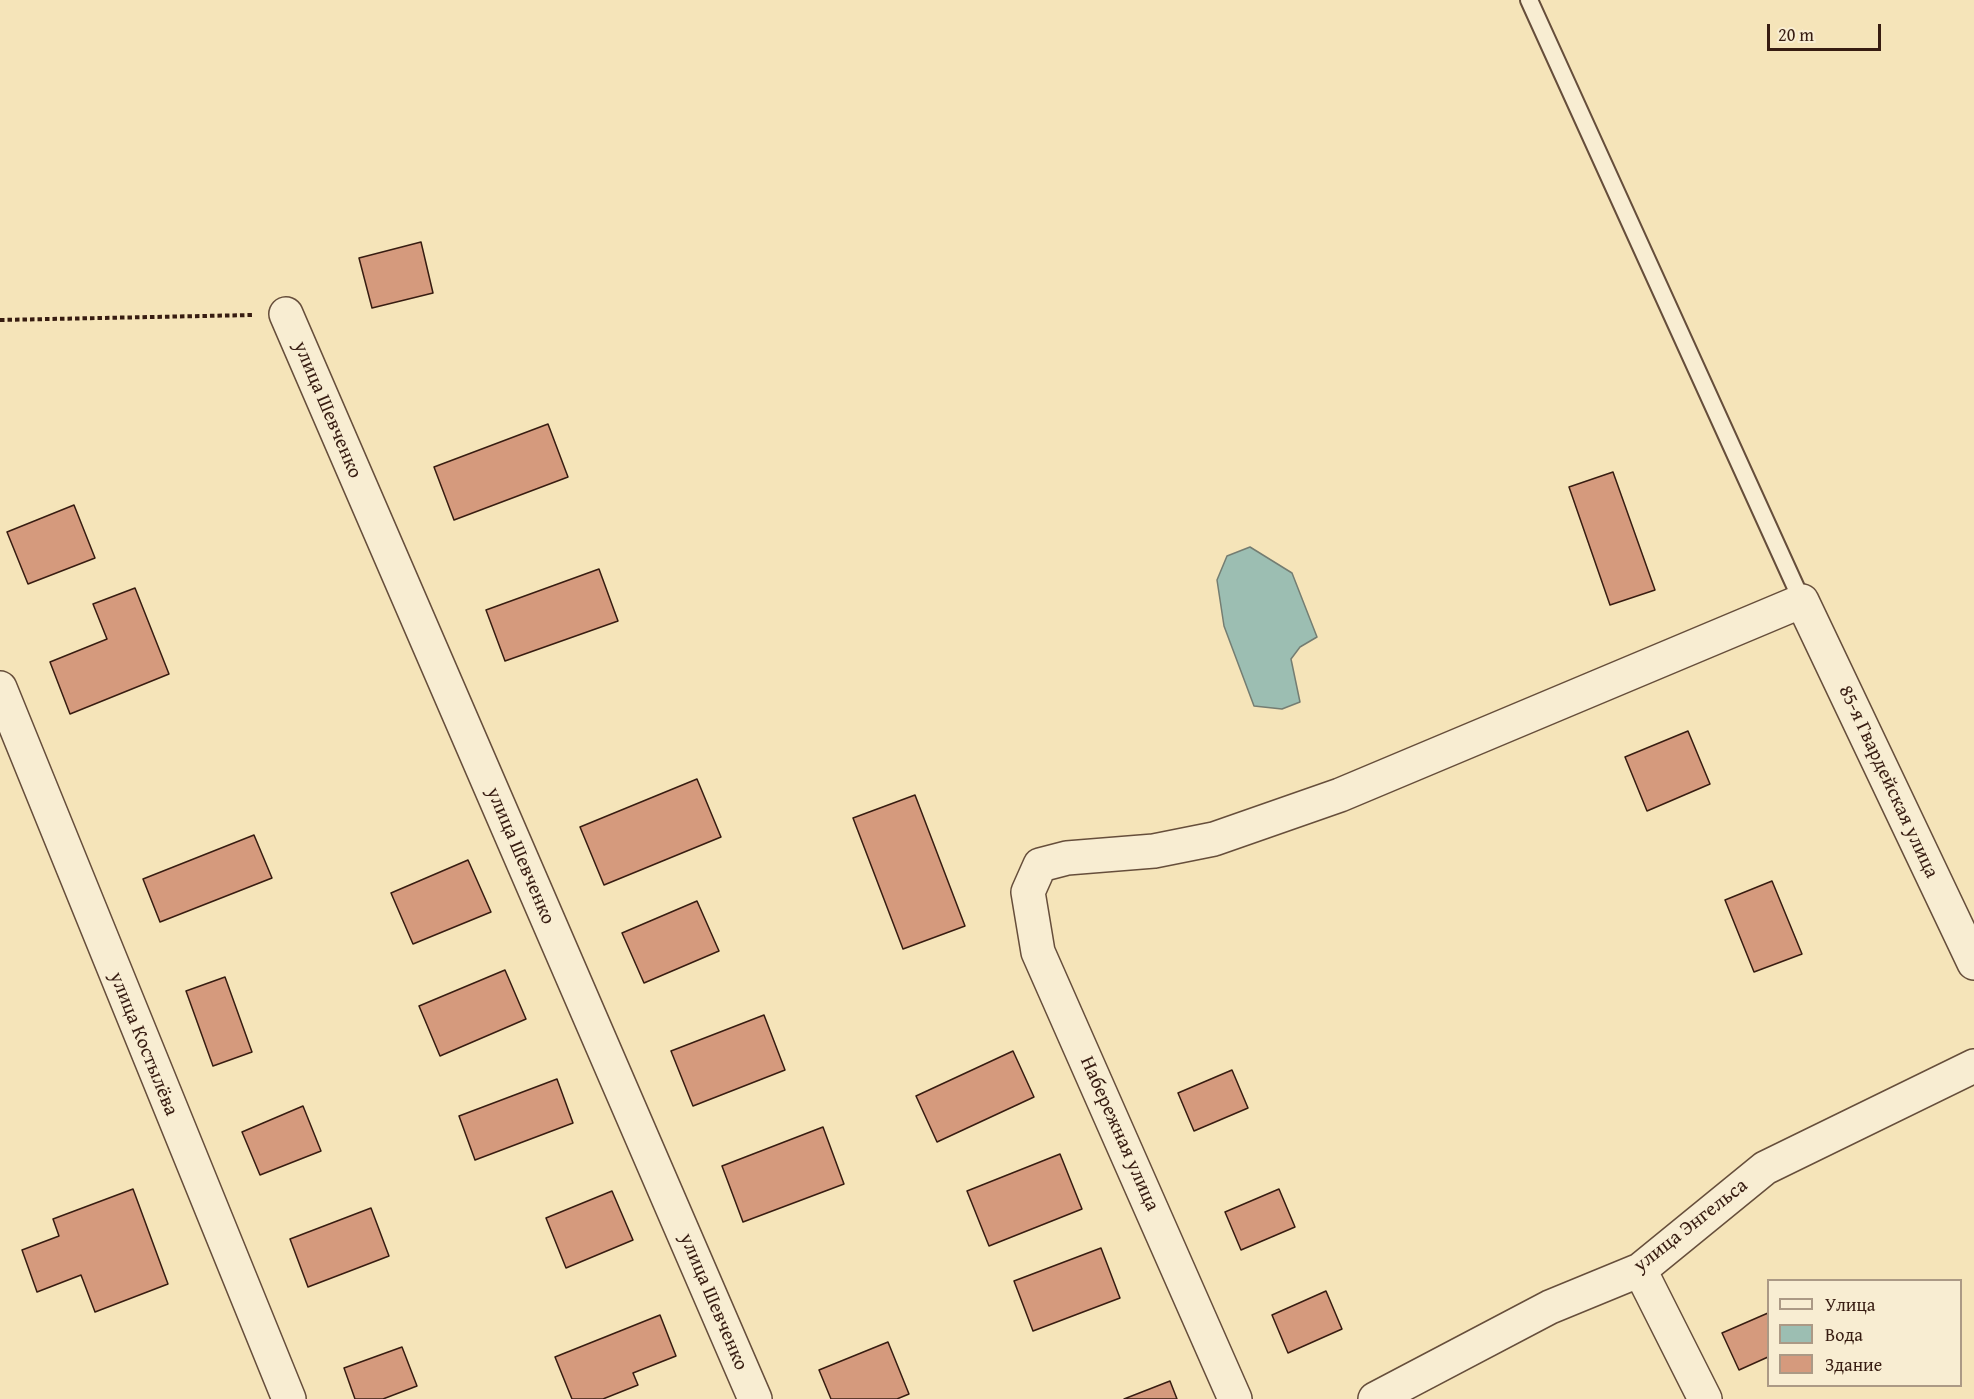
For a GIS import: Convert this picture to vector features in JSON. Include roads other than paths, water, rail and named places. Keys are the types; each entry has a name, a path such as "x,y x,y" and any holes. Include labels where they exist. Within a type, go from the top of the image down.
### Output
{"street":[{"name":"улица Шевченко","path":"286,314 755,1399"},
{"name":"Набережная улица","path":"1235,1399 1038,952 1028,892 1040,865 1067,858 1154,851 1225,835 1340,795 1802,601"},
{"name":"85-я Гвардейская улица","path":"1802,601 1974,963"},
{"name":"улица Костылёва","path":"0,688 289,1399"},
{"name":"улица Энгельса","path":"1375,1399 1550,1307 1640,1270 1765,1168 1974,1066"},
{"path":"1640,1270 1705,1399"}],"lane":[{"path":"1529,0 1802,601"}],"water":[{"path":"1250,547 1292,573 1317,637 1300,647 1291,659 1300,702 1282,709 1254,706 1224,626 1217,580 1227,556"}]}
